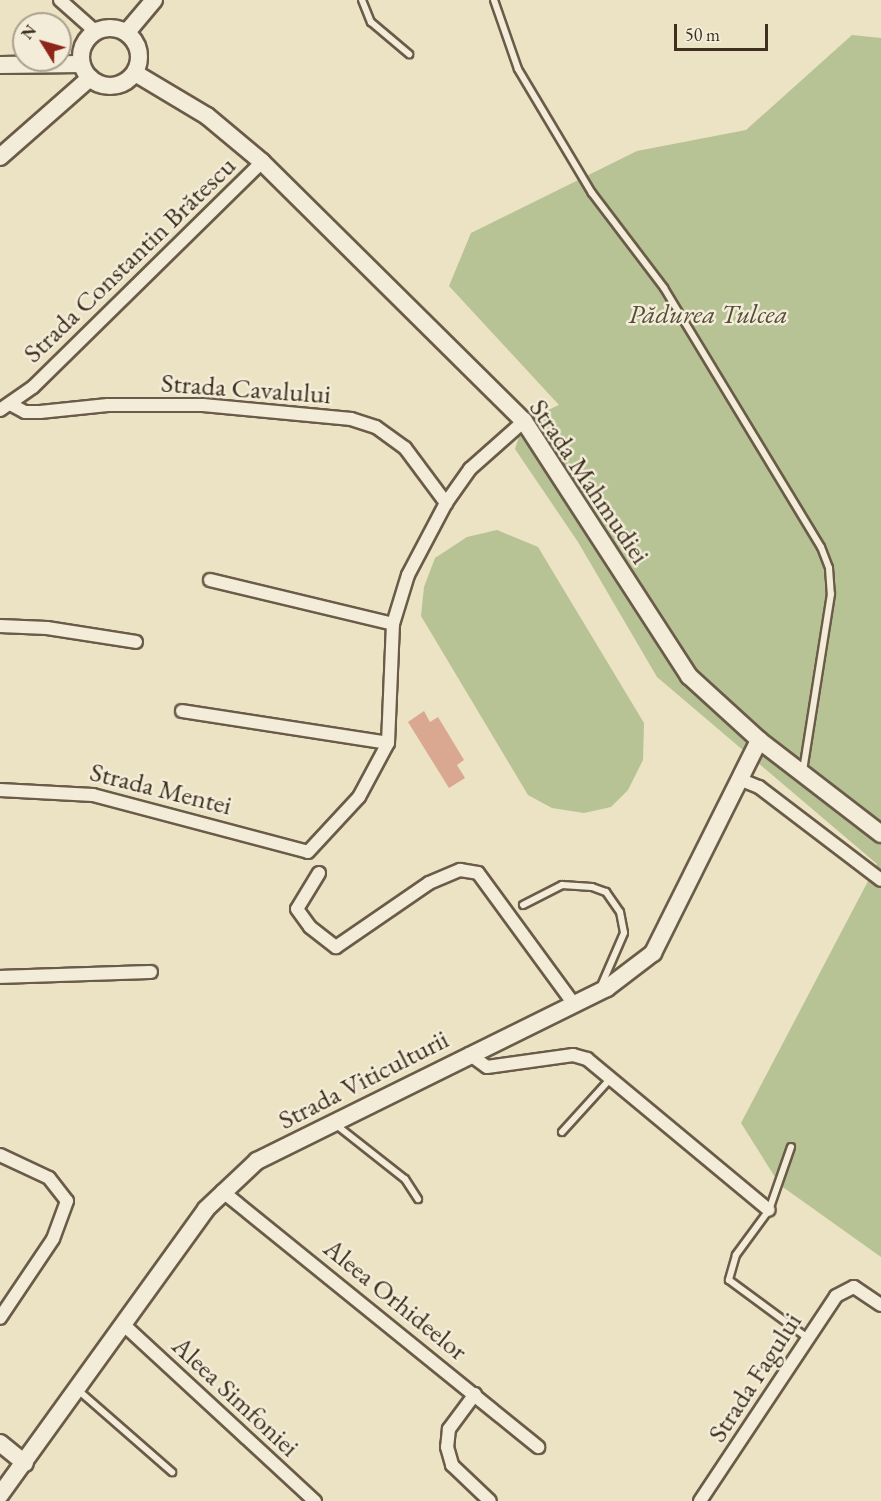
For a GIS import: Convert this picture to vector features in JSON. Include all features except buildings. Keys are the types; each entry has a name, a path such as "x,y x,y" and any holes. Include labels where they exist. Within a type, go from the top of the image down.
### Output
{"main road":[{"path":"127,32 154,0"},
{"path":"0,66 86,71 108,86 119,85 135,73 138,47 127,32 111,27 95,31 83,45 86,71"},
{"path":"0,157 86,71"},
{"name":"Strada Mahmudiei","path":"135,73 207,116 262,162 524,421 689,676 759,740 881,834"},
{"name":"Strada Viticulturii","path":"0,1495 124,1326 172,1254 222,1191 257,1161 598,992 628,974 653,953 759,740"},
{"path":"0,1443 25,1463"}],"street":[{"path":"60,0 95,31"},
{"name":"Strada Constantin Brătescu","path":"5,407 33,387 262,162"},
{"name":"Strada Cavalului","path":"5,407 32,412 108,405 203,405 351,419 376,427 405,448 446,503"},
{"path":"182,711 388,743 393,624 408,575 446,503 470,469 524,421"},
{"path":"210,580 393,624"},
{"path":"0,626 47,628 136,642"},
{"name":"Strada Mentei","path":"0,790 93,795 308,852 359,796 388,743"},
{"path":"739,779 759,787 881,880"},
{"path":"319,873 297,909 310,927 336,947 429,882 460,870 478,873 574,1004"},
{"path":"0,977 151,972"},
{"path":"469,1054 487,1067 573,1055 587,1059 769,1210"},
{"path":"0,1155 59,1186 67,1201 64,1215 38,1264 0,1318"},
{"name":"Aleea Orhideelor","path":"222,1191 538,1447"},
{"name":"Strada Fagului","path":"700,1501 836,1296 854,1287 877,1302"},
{"path":"877,1302 881,1287"},
{"name":"Aleea Simfoniei","path":"124,1326 315,1501"},
{"path":"475,1394 449,1429 447,1447 452,1465 490,1501"}],"lane":[{"path":"362,0 371,22 410,54"},
{"path":"494,0 523,79 592,193 664,288 821,547 829,568 831,594 802,774"},
{"path":"523,904 562,885 592,886 606,892 620,912 624,933 598,992"},
{"path":"562,1132 610,1079"},
{"path":"332,1122 405,1179 418,1199"},
{"path":"790,1147 769,1210 736,1255 729,1280 809,1339"},
{"path":"78,1390 172,1472"}],"green space":[{"name":"Pădurea Tulcea","path":"852,35 881,38 881,1257 780,1185 741,1123 877,864 657,677 578,542 515,449 524,421 559,405 449,286 471,233 637,151 746,130"},
{"path":"497,530 538,547 644,723 643,760 628,790 611,807 584,813 552,808 528,795 421,616 424,587 435,558 467,537"}]}
